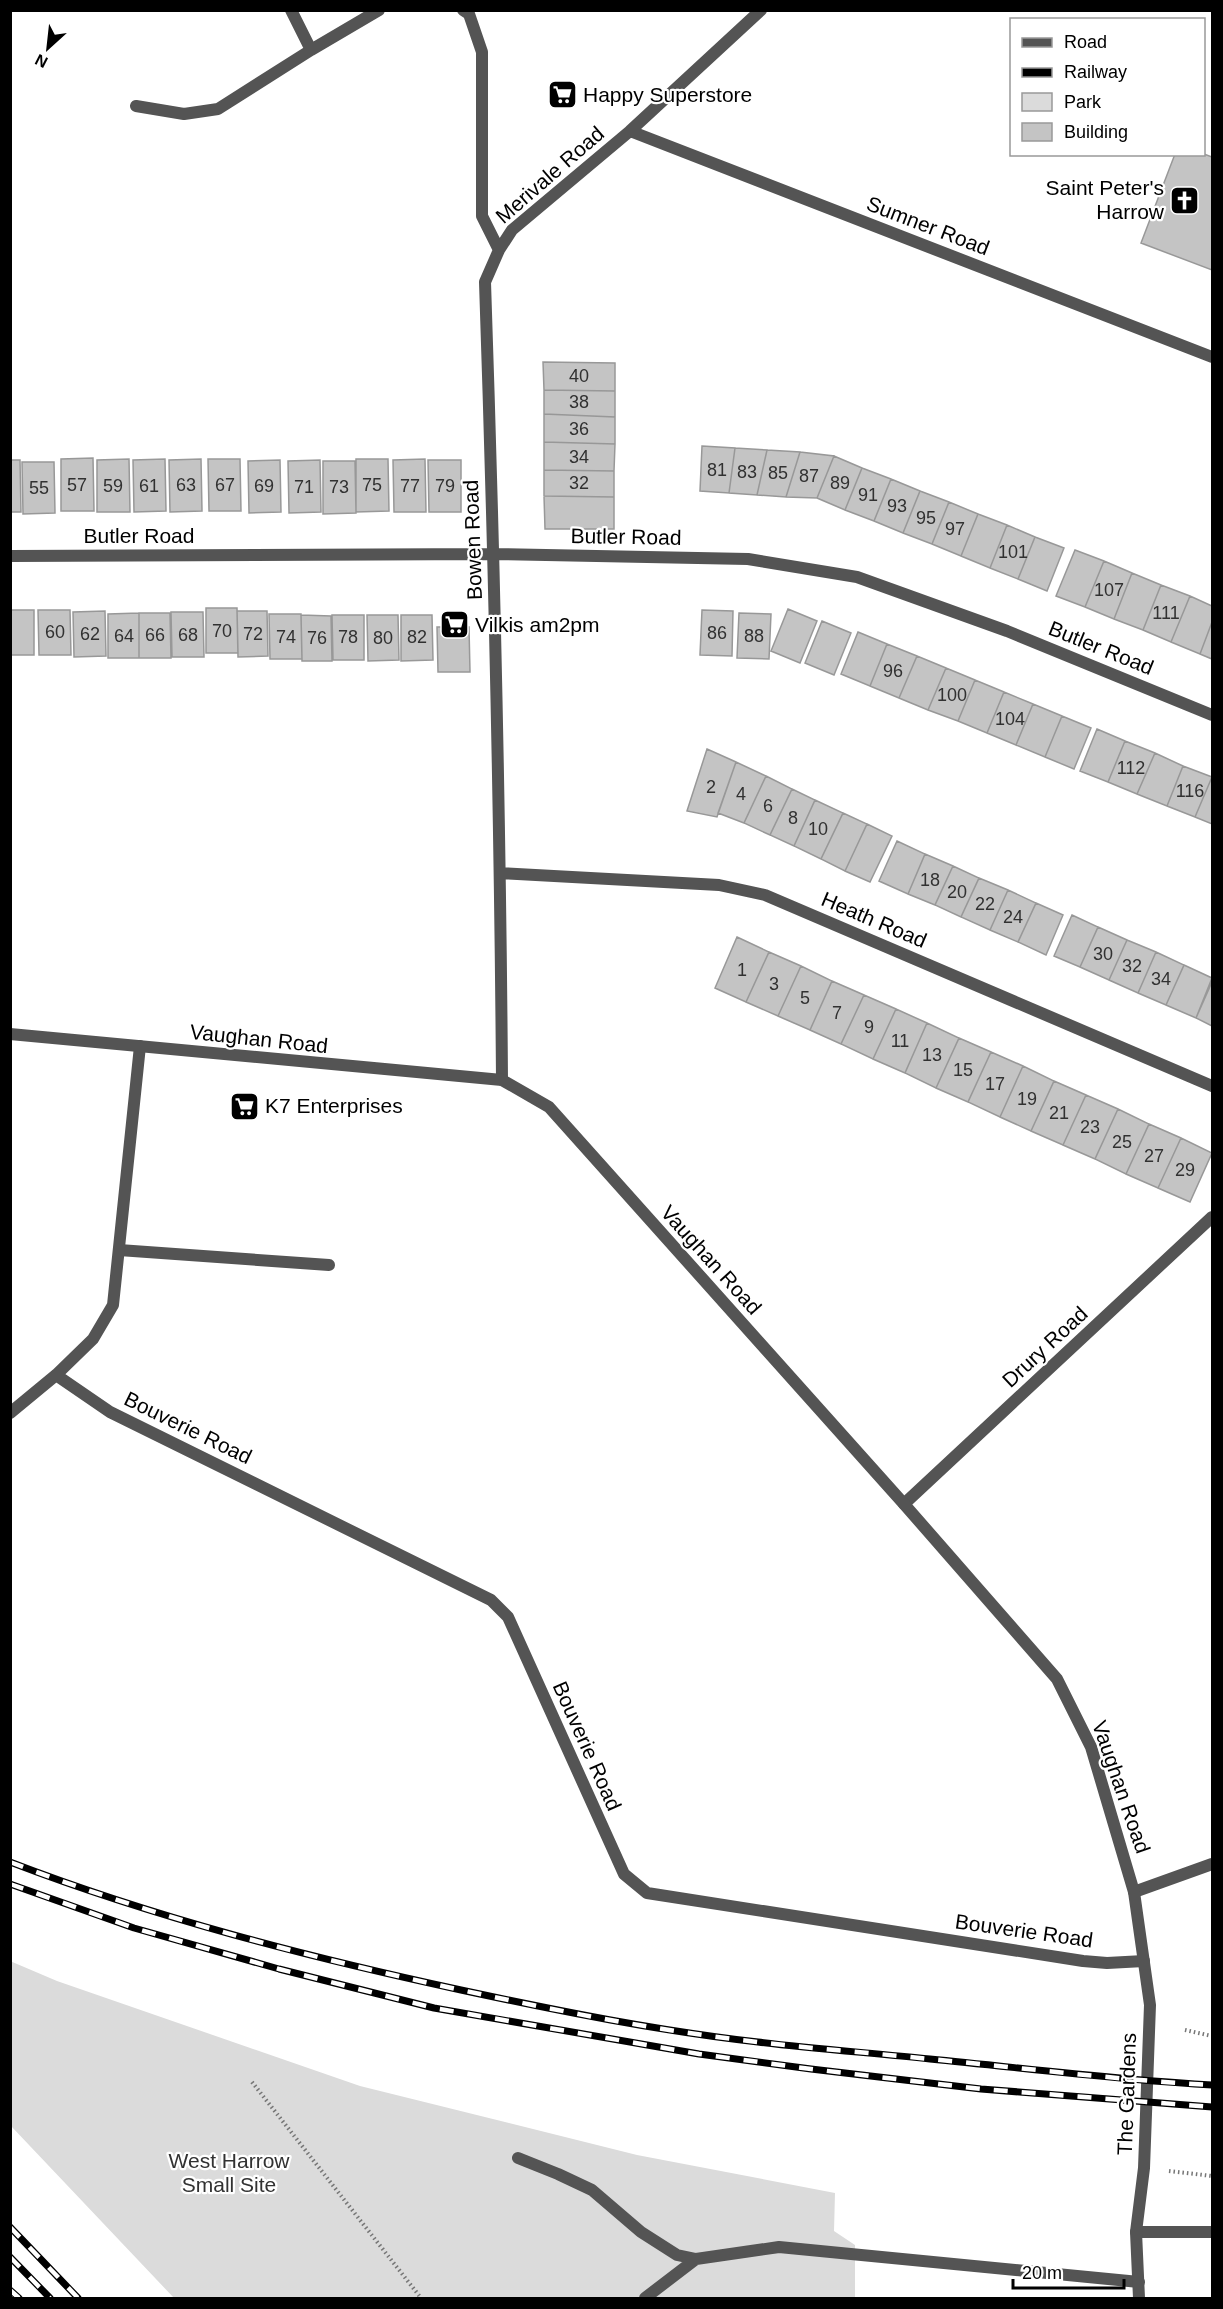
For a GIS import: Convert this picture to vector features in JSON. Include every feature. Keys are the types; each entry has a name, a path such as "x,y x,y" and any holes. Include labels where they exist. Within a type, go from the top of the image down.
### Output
{"street":[{"path":"291,10 311,50"},
{"path":"136,106 184,114 218,109 379,10"},
{"path":"463,10 469,14 482,52 482,216 498,250"},
{"name":"Merivale Road","path":"498,250 512,230 630,131 761,10"},
{"name":"Sumner Road","path":"630,131 1212,357"},
{"name":"Bowen Road","path":"498,250 485,282 494,554 502,1080"},
{"name":"Butler Road","path":"10,556 494,554 748,559 856,577 1007,631 1212,715"},
{"name":"Heath Road","path":"500,873 719,885 765,895 1212,1086"},
{"name":"Vaughan Road","path":"10,1034 502,1080 549,1107 904,1504 1057,1679 1091,1747 1134,1892"},
{"path":"10,1413 56,1375 93,1339 113,1305 140,1046"},
{"name":"Drury Road","path":"904,1504 1212,1217"},
{"path":"119,1250 329,1264"},
{"name":"Bouverie Road","path":"56,1375 110,1412 491,1600 508,1617 624,1874 647,1893 1083,1961 1107,1963 1144,1961"},
{"path":"1134,1892 1212,1864"},
{"name":"The Gardens","path":"1134,1892 1150,2005 1144,2168 1136,2232 1139,2298"},
{"path":"518,2158 592,2190 641,2232 677,2255 696,2259 779,2247 1138,2282"},
{"path":"1136,2232 1212,2232"},
{"path":"645,2298 696,2259"}],"path":[{"path":"1185,2030 1212,2036"},
{"path":"252,2082 421,2298"},
{"path":"1144,2168 1212,2176"}],"green space":[{"name":"West Harrow Small Site","path":"10,1961 57,1981 360,2086 637,2155 835,2193 834,2231 855,2245 855,2298 174,2298 11,2126"}],"building":[{"name":"Saint Peter's Harrow","path":"1205,154 1212,157 1212,270 1141,243 1174,156"},
{"path":"543,362 615,363 615,391 544,390"},
{"path":"544,390 615,391 615,417 544,414"},
{"path":"544,414 615,417 615,444 544,442"},
{"path":"544,442 615,444 614,471 544,470"},
{"path":"702,446 735,448 729,493 700,491"},
{"path":"735,448 767,450 757,495 729,493"},
{"path":"767,450 800,452 786,497 757,495"},
{"path":"800,452 834,456 817,498 786,497"},
{"path":"834,456 862,468 845,510 817,498"},
{"path":"93,458 94,511 61,511 61,459"},
{"path":"129,459 130,512 97,512 97,460"},
{"path":"165,459 166,511 134,512 133,460"},
{"path":"201,459 202,511 170,512 169,460"},
{"path":"208,459 240,459 241,511 209,511"},
{"path":"356,459 388,459 389,511 356,512"},
{"path":"425,459 426,512 394,512 393,460"},
{"path":"10,460 20,460 21,512 10,512"},
{"path":"280,460 281,512 249,513 248,461"},
{"path":"320,460 321,512 289,513 288,461"},
{"path":"428,460 461,460 461,512 429,512"},
{"path":"323,461 355,461 356,513 323,514"},
{"path":"22,462 54,462 55,513 23,514"},
{"path":"862,468 891,479 874,521 845,510"},
{"path":"544,470 614,471 614,497 544,496"},
{"path":"891,479 920,491 903,533 874,521"},
{"path":"920,491 949,502 932,544 903,533"},
{"path":"544,496 614,497 614,529 545,529"},
{"path":"949,502 978,514 961,556 932,544"},
{"path":"978,514 1007,525 990,568 961,556"},
{"path":"1007,525 1035,537 1018,579 990,568"},
{"path":"1035,537 1064,548 1047,591 1018,579"},
{"path":"1075,550 1104,561 1085,607 1056,596"},
{"path":"1104,561 1132,573 1114,619 1085,607"},
{"path":"1132,573 1161,585 1143,630 1114,619"},
{"path":"1161,585 1190,596 1171,642 1143,630"},
{"path":"1190,596 1212,606 1212,622 1200,654 1171,642"},
{"path":"206,608 237,608 238,653 206,653"},
{"path":"788,609 817,621 800,663 771,651"},
{"path":"10,610 34,610 34,655 10,655"},
{"path":"38,610 70,610 71,655 39,655"},
{"path":"702,610 733,611 732,656 700,655"},
{"path":"105,611 106,656 74,657 73,612"},
{"path":"237,611 267,611 268,656 238,657"},
{"path":"171,612 203,612 204,657 172,657"},
{"path":"139,613 170,613 171,658 139,658"},
{"path":"139,613 139,658 108,658 108,614"},
{"path":"739,613 771,614 769,659 737,658"},
{"path":"269,614 301,614 302,659 270,659"},
{"path":"301,615 331,616 332,661 302,661"},
{"path":"332,615 364,615 364,660 333,660"},
{"path":"367,615 398,615 399,660 368,661"},
{"path":"401,615 432,615 433,660 401,661"},
{"path":"822,621 851,633 834,675 805,663"},
{"path":"1212,622 1212,659 1200,654"},
{"path":"437,627 469,627 470,672 438,672"},
{"path":"858,632 887,644 870,686 841,674"},
{"path":"887,644 917,656 899,698 870,686"},
{"path":"917,656 946,668 928,710 899,698"},
{"path":"946,668 975,680 958,721 928,710"},
{"path":"975,680 1004,692 987,733 958,721"},
{"path":"1004,692 1033,704 1016,745 987,733"},
{"path":"1033,704 1062,716 1045,757 1016,745"},
{"path":"1062,716 1091,728 1074,769 1045,757"},
{"path":"1097,729 1125,741 1108,782 1080,771"},
{"path":"1125,741 1155,753 1137,794 1108,782"},
{"path":"707,749 736,762 717,817 687,811"},
{"path":"1155,753 1183,766 1167,806 1137,794"},
{"path":"736,762 766,776 744,823 718,813"},
{"path":"1183,766 1212,777 1195,817 1167,806"},
{"path":"766,776 792,789 770,835 744,823"},
{"path":"1212,777 1212,824 1195,817"},
{"path":"792,789 815,800 794,846 770,835"},
{"path":"815,800 843,813 821,859 794,846"},
{"path":"843,813 867,824 845,871 821,859"},
{"path":"867,824 892,836 870,882 845,871"},
{"path":"897,841 925,854 908,894 879,881"},
{"path":"925,854 953,866 935,905 908,894"},
{"path":"953,866 979,878 961,917 935,905"},
{"path":"979,878 1008,890 990,930 961,917"},
{"path":"1008,890 1036,903 1018,942 990,930"},
{"path":"1036,903 1063,915 1046,955 1018,942"},
{"path":"1072,915 1098,927 1080,967 1054,956"},
{"path":"1098,927 1127,940 1109,980 1080,967"},
{"path":"737,937 769,952 746,1002 715,988"},
{"path":"1127,940 1156,952 1138,993 1109,980"},
{"path":"769,952 801,966 778,1016 746,1002"},
{"path":"1156,952 1184,965 1166,1005 1138,993"},
{"path":"1184,965 1212,978 1196,1018 1166,1005"},
{"path":"801,966 832,981 810,1030 778,1016"},
{"path":"832,981 864,995 841,1044 810,1030"},
{"path":"1212,982 1212,1026 1196,1018"},
{"path":"864,995 896,1009 873,1059 841,1044"},
{"path":"896,1009 927,1023 905,1073 873,1059"},
{"path":"927,1023 959,1038 936,1088 905,1073"},
{"path":"959,1038 991,1052 968,1102 936,1088"},
{"path":"991,1052 1023,1066 1000,1117 968,1102"},
{"path":"1023,1066 1054,1081 1031,1131 1000,1117"},
{"path":"1054,1081 1086,1095 1063,1145 1031,1131"},
{"path":"1086,1095 1118,1109 1095,1159 1063,1145"},
{"path":"1118,1109 1149,1124 1126,1174 1095,1159"},
{"path":"1149,1124 1181,1138 1158,1188 1126,1174"},
{"path":"1181,1138 1212,1153 1190,1202 1158,1188"}],"railway":[{"path":"10,1862 121,1901 233,1935 461,1990 609,2020 779,2044 1106,2077 1212,2085"},
{"path":"10,1884 134,1928 279,1969 434,2008 699,2054 811,2069 981,2089 1212,2107"},
{"path":"10,2227 78,2298"},
{"path":"10,2257 50,2298"},
{"path":"10,2290 19,2298"}],"place":[{"name":"Happy Superstore","path":"562,95"},
{"name":"Saint Peter's Harrow","path":"1185,200"},
{"name":"Vilkis am2pm","path":"454,625"},
{"name":"K7 Enterprises","path":"244,1106"}]}
